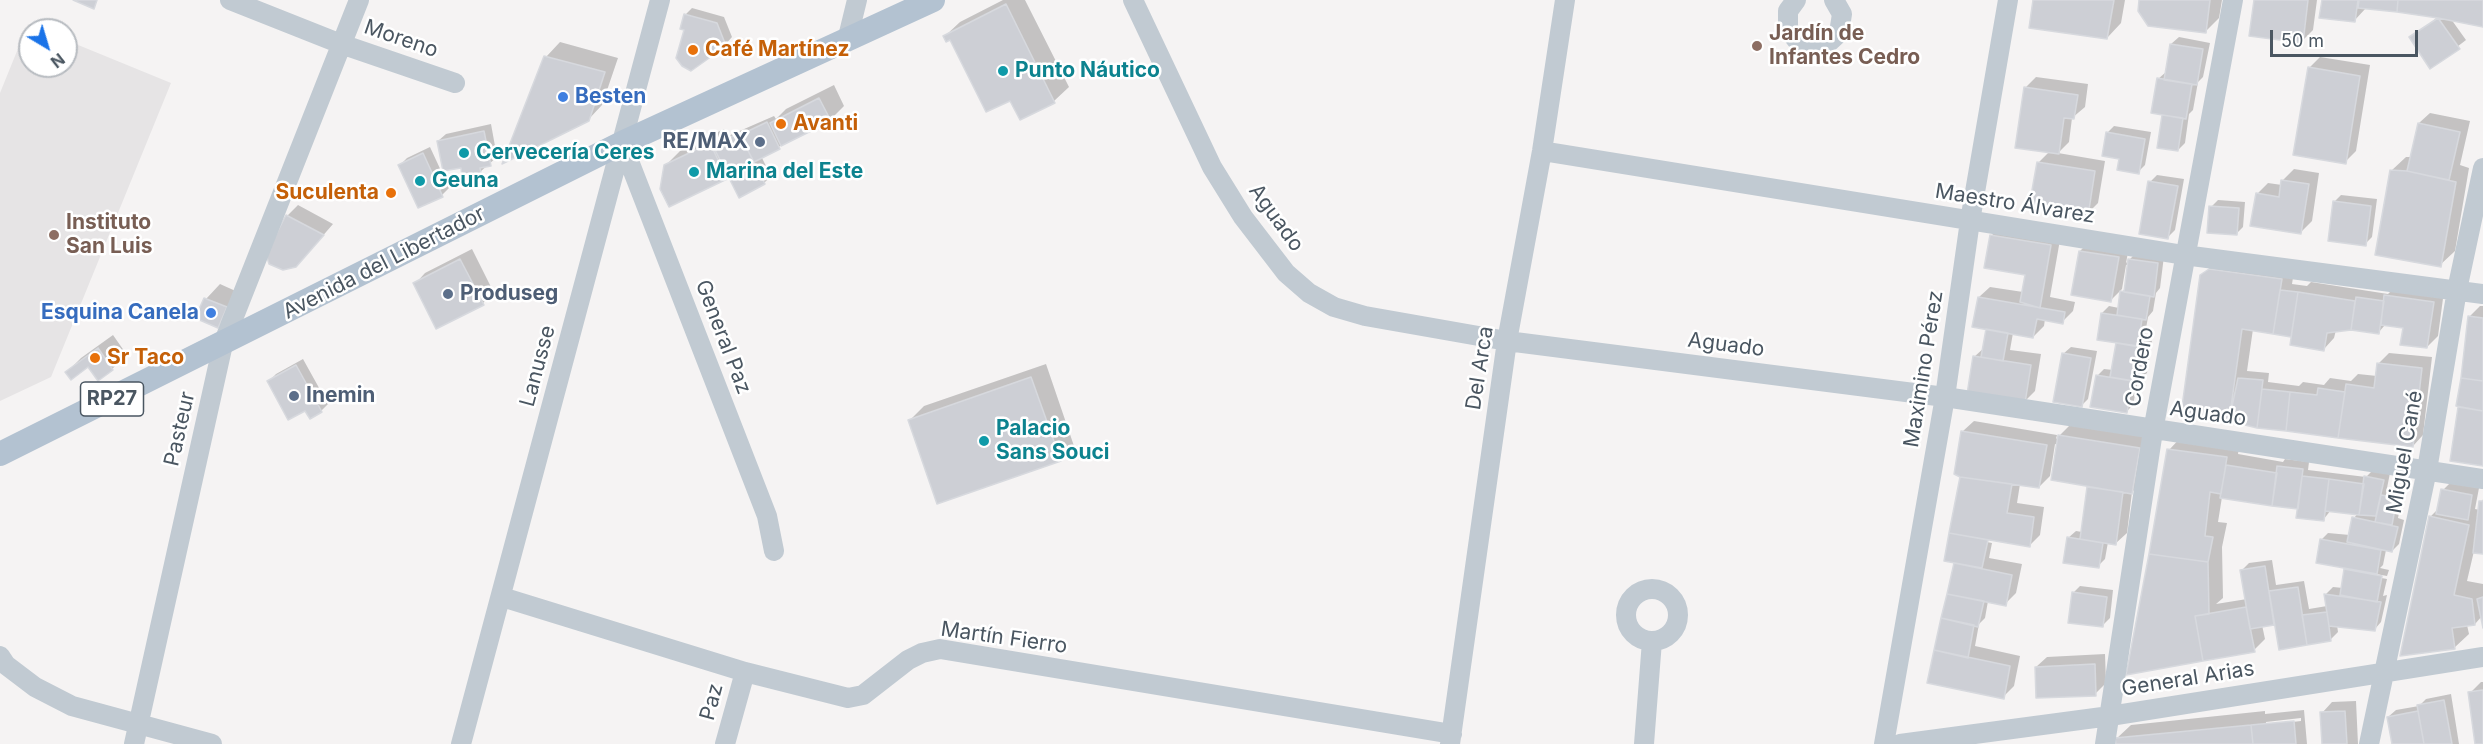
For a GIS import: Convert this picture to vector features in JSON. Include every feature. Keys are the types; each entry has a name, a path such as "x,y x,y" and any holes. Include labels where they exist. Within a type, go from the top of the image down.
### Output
{"main road":[{"name":"Avenida del Libertador","path":"0,454 622,143 933,0"}],"street":[{"name":"Moreno","path":"230,0 341,44 455,83"},
{"name":"Pasteur","path":"136,734 223,344 359,0"},
{"name":"Lanusse","path":"461,744 660,0"},
{"path":"847,41 857,0"},
{"name":"Aguado","path":"1133,0 1212,166 1256,235 1309,293 1334,307 1365,316 1508,341 1945,397 2483,479"},
{"name":"Del Arca","path":"1451,739 1508,341 1542,151 1565,0"},
{"path":"1796,0 1788,12 1788,29 1799,43 1816,48 1826,45 1839,33 1842,14 1834,0"},
{"name":"Maximino Pérez","path":"1884,744 1945,397 1971,221 2008,0"},
{"name":"Cordero","path":"2105,744 2153,430 2233,0"},
{"name":"General Paz","path":"622,143 767,516 774,551"},
{"name":"Maestro Álvarez","path":"1542,151 2184,255 2483,294"},
{"name":"Miguel Cané","path":"2368,744 2427,470 2457,290 2483,168"},
{"name":"Martín Fierro","path":"502,597 745,672 848,698 863,695 915,657 940,649 1451,739"},
{"path":"1644,744 1652,641"},
{"path":"0,656 6,665 35,687 136,734 212,744"},
{"name":"General Arias","path":"1900,744 2110,716 2483,657"},
{"name":"Paz","path":"725,744 745,672"}],"shaded area":[{"name":"Instituto San Luis","path":"78,45 171,83 51,377 0,401 0,93 18,49 18,78 78,78"}],"building":[{"path":"73,0 97,0 94,9"},
{"path":"2033,0 2114,0 2107,39 2029,28"},
{"path":"2139,0 2210,0 2206,33 2148,26 2138,11"},
{"path":"2254,0 2308,0 2303,43 2249,36"},
{"path":"2322,0 2358,0 2355,22 2319,18"},
{"path":"2359,0 2398,0 2397,12 2358,8"},
{"path":"2398,0 2483,0 2483,27 2397,12"},
{"name":"Punto Náutico","path":"1006,4 1055,103 1020,120 1010,101 986,112 950,40 946,42 943,36"},
{"path":"684,14 717,23 726,46 691,71 682,66 676,58 684,30 680,29"},
{"path":"2438,18 2460,49 2430,69 2409,37"},
{"path":"2170,44 2203,49 2197,85 2164,80"},
{"name":"Besten","path":"544,56 605,72 589,121 502,164"},
{"path":"2308,67 2360,76 2346,164 2293,155"},
{"path":"2157,78 2192,84 2186,119 2151,113"},
{"path":"2024,87 2078,95 2074,119 2064,118 2059,154 2015,148"},
{"path":"819,98 831,121 781,146 770,123"},
{"path":"2162,115 2183,118 2178,151 2157,148"},
{"name":"RE/MAX","path":"767,122 780,149 754,162 740,135"},
{"path":"2418,123 2460,132 2449,180 2407,171"},
{"name":"Cervecería Ceres","path":"484,131 491,166 480,168 481,173 462,177 461,168 443,171 437,141"},
{"path":"2106,132 2145,139 2139,174 2117,170 2119,159 2102,156"},
{"path":"739,133 765,184 739,198 713,146"},
{"name":"Marina del Este","path":"710,143 727,179 669,207 660,189 664,165"},
{"name":"Geuna","path":"423,153 443,197 418,208 398,165"},
{"path":"2037,162 2095,171 2088,216 2029,207"},
{"path":"2390,170 2407,171 2456,182 2441,267 2375,255"},
{"path":"2281,180 2309,184 2301,234 2250,226 2256,193 2279,197"},
{"path":"2148,181 2178,186 2168,239 2139,234"},
{"path":"2333,201 2371,206 2366,246 2328,241"},
{"path":"2209,206 2239,208 2237,235 2207,233"},
{"path":"286,215 324,235 296,267 283,270 269,264 266,254"},
{"path":"1990,235 2051,245 2040,308 2020,302 2025,275 1984,268"},
{"path":"2079,251 2119,257 2111,302 2071,295"},
{"name":"Produseg","path":"460,259 484,305 436,329 413,283"},
{"path":"2128,259 2158,263 2154,297 2124,292"},
{"path":"2209,269 2282,279 2273,334 2242,329 2229,421 2181,414 2200,275"},
{"path":"2280,290 2298,292 2291,337 2273,334"},
{"path":"2120,291 2150,296 2146,320 2117,315"},
{"path":"2298,292 2355,301 2351,330 2327,333 2324,351 2290,345"},
{"path":"2384,295 2434,302 2427,348 2400,345 2403,328 2381,325"},
{"path":"1978,297 2065,312 2063,324 2037,319 2033,338 1972,327"},
{"path":"2356,297 2384,301 2379,334 2351,330"},
{"name":"Esquina Canela","path":"204,298 227,307 218,328 195,318"},
{"path":"2101,313 2142,319 2138,346 2097,340"},
{"path":"2468,316 2483,318 2483,381 2461,378"},
{"path":"1986,329 2008,333 2003,361 1981,357"},
{"path":"2116,343 2145,348 2140,382 2110,377"},
{"name":"Sr Taco","path":"98,348 113,370 98,381 88,367 71,380 65,372"},
{"path":"2062,353 2091,358 2082,407 2053,402"},
{"path":"1973,356 2031,365 2025,403 1967,394"},
{"path":"2377,363 2422,368 2413,447 2338,438 2346,384 2374,388"},
{"name":"Inemin","path":"296,365 322,412 310,419 305,411 288,420 267,381"},
{"path":"2096,375 2132,381 2127,413 2090,407"},
{"name":"Palacio Sans Souci","path":"1031,377 1061,461 937,504 908,420"},
{"path":"2238,378 2263,380 2257,428 2229,421"},
{"path":"2461,378 2483,381 2483,411 2456,406"},
{"path":"2318,388 2345,392 2338,438 2286,431 2290,392 2317,395"},
{"path":"2262,389 2290,392 2286,431 2257,428"},
{"path":"2458,407 2483,411 2483,466 2450,461"},
{"path":"1961,431 2047,445 2039,488 1960,477 1954,474"},
{"path":"2058,435 2140,448 2132,494 2051,480"},
{"path":"2167,449 2227,457 2221,494 2210,492 2205,536 2213,537 2208,562 2149,554"},
{"path":"2226,465 2277,473 2272,506 2220,498"},
{"path":"2277,466 2303,469 2298,509 2272,506"},
{"path":"2302,476 2329,479 2324,521 2296,518"},
{"path":"2364,476 2384,480 2376,516 2359,515"},
{"path":"1960,477 2012,484 2007,513 2034,517 2030,547 1949,533"},
{"path":"2329,479 2364,484 2359,515 2325,511"},
{"path":"2087,487 2123,492 2116,545 2080,539"},
{"path":"2441,489 2472,495 2468,520 2436,514"},
{"path":"2381,495 2397,498 2392,525 2375,522"},
{"path":"2479,501 2483,501 2483,554 2473,553"},
{"path":"2429,516 2469,525 2454,595 2472,599 2475,625 2452,628 2455,649 2400,656"},
{"path":"2352,517 2398,527 2392,552 2347,542"},
{"path":"1949,533 1988,540 1982,568 1944,561"},
{"path":"2067,537 2103,543 2099,568 2063,563"},
{"path":"2320,539 2381,550 2377,574 2316,563"},
{"path":"2149,554 2208,562 2209,614 2195,616 2203,661 2126,675"},
{"path":"1954,563 2012,575 2006,606 1947,594"},
{"path":"2265,566 2274,625 2250,629 2240,570"},
{"path":"2344,569 2382,576 2377,602 2340,595"},
{"path":"2298,587 2307,645 2279,650 2269,591"},
{"path":"2072,592 2107,597 2103,627 2068,623"},
{"path":"1947,594 1984,601 1978,627 1941,618"},
{"path":"2324,594 2381,602 2375,631 2329,626"},
{"path":"2483,597 2483,628 2477,599"},
{"path":"2246,607 2255,652 2203,661 2195,616"},
{"path":"2327,612 2331,641 2307,645 2302,615"},
{"path":"1941,618 1974,625 1968,658 1934,650"},
{"path":"1934,650 2010,666 2004,699 1927,683"},
{"path":"2095,664 2096,696 2036,698 2035,667"},
{"path":"2483,690 2483,744 2475,744 2468,692"},
{"path":"2444,700 2452,744 2424,744 2417,705"},
{"path":"2345,711 2347,744 2322,744 2320,712"},
{"path":"2418,711 2424,744 2392,744 2387,717"},
{"path":"2294,721 2296,744 2253,744 2251,725"},
{"path":"2251,725 2253,744 2116,744 2115,738"}],"place":[{"name":"Jardín de Infantes Cedro","path":"1757,46"},
{"name":"Café Martínez","path":"693,50"},
{"name":"Punto Náutico","path":"1003,71"},
{"name":"Besten","path":"563,97"},
{"name":"Avanti","path":"781,124"},
{"name":"RE/MAX","path":"760,142"},
{"name":"Cervecería Ceres","path":"464,153"},
{"name":"Marina del Este","path":"694,172"},
{"name":"Geuna","path":"420,181"},
{"name":"Suculenta","path":"391,193"},
{"name":"Instituto San Luis","path":"54,235"},
{"name":"Produseg","path":"448,294"},
{"name":"Esquina Canela","path":"211,313"},
{"name":"Sr Taco","path":"95,358"},
{"name":"Inemin","path":"294,396"},
{"name":"Palacio Sans Souci","path":"984,441"}]}
